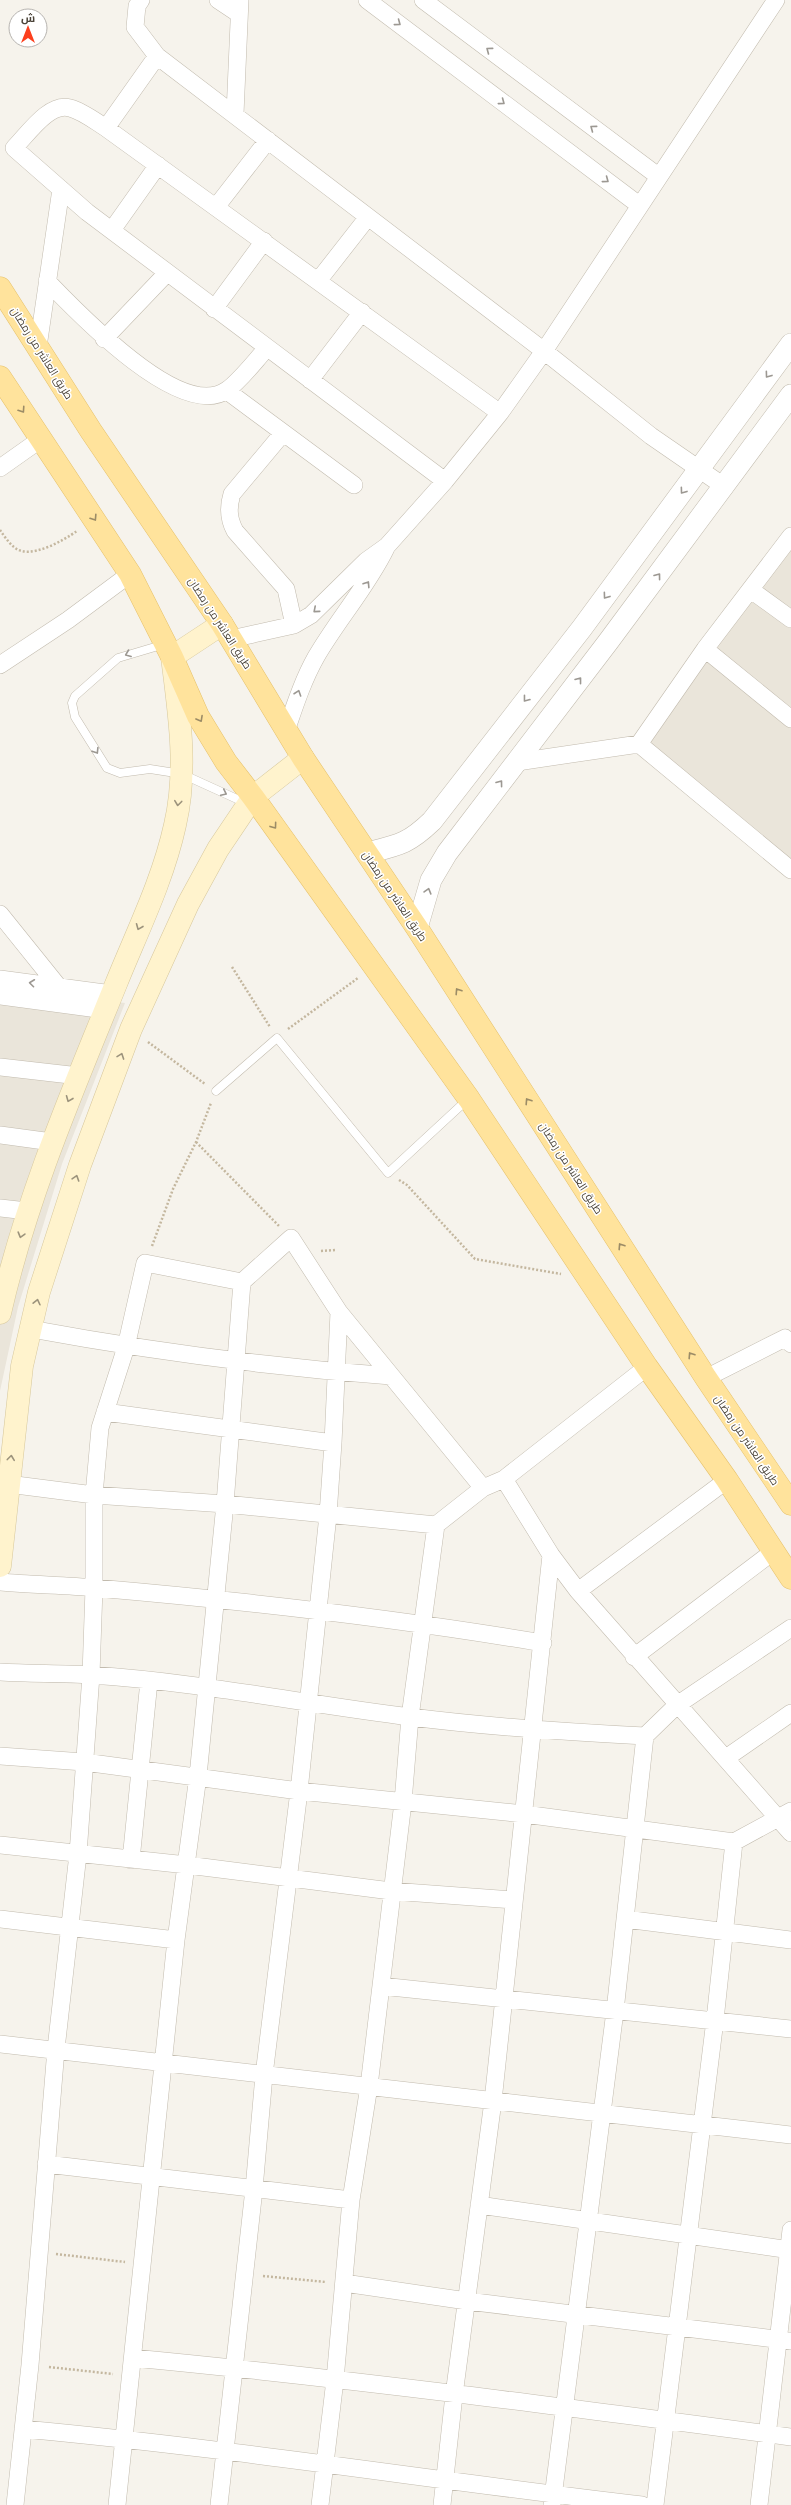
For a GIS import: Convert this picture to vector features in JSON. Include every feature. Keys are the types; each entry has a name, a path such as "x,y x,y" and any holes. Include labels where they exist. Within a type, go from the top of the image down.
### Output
{"main road":[{"name":"طريق العاشر من رمضان","path":"0,288 95,437 227,632 303,758 418,928 706,1378 791,1504"},
{"path":"0,377 130,574 169,650 198,716 250,800 375,966 469,1099 647,1368 727,1480 791,1578"},
{"path":"169,650 227,632"},
{"path":"0,1313 5,1272 52,1142 160,876 175,825 182,774 180,721 169,650"},
{"path":"0,1566 22,1366 39,1292 80,1165 131,1030 188,904 218,848 250,800 303,758"}],"street":[{"path":"141,0 137,6 135,27 158,56 544,351 651,436 725,487"},
{"path":"218,0 239,7 235,114"},
{"path":"367,0 639,205"},
{"path":"423,0 658,176"},
{"path":"227,632 294,625 311,615 366,561 387,546 445,481 500,413 544,351 658,176 776,0"},
{"path":"106,128 158,56"},
{"path":"445,481 167,273 61,189 14,148 53,110 64,106 72,108 106,128 158,165 500,413"},
{"path":"216,207 268,140"},
{"path":"112,230 158,165"},
{"path":"38,347 61,189"},
{"path":"318,280 368,217"},
{"path":"214,309 264,241"},
{"path":"104,339 167,273"},
{"path":"47,281 104,339 121,352 183,391 200,396 227,390 267,348"},
{"path":"310,380 362,312"},
{"path":"367,853 397,846 415,838 432,821 582,628 791,344"},
{"path":"227,390 354,485"},
{"path":"418,928 431,880 447,853 725,487 791,395"},
{"path":"283,433 232,494 230,501 230,520 235,531 286,589 294,625"},
{"path":"0,468 41,439"},
{"path":"517,762 639,744 705,649 791,536"},
{"path":"286,731 300,689 317,656 375,572 387,546"},
{"path":"0,665 68,620 130,574"},
{"path":"751,590 791,620"},
{"path":"705,649 791,720"},
{"path":"639,744 791,870"},
{"path":"0,914 74,1006"},
{"path":"0,979 58,986 109,1002"},
{"path":"0,996 74,1006 109,1002"},
{"path":"0,1067 79,1076"},
{"path":"0,1135 52,1142"},
{"path":"0,1208 27,1211"},
{"path":"117,2505 176,1940 198,1776 232,1428 242,1282 291,1238 339,1312 483,1488"},
{"path":"15,2505 30,2365 56,2049 78,1854 91,1675 94,1588 94,1495 100,1428 126,1347 145,1263 242,1282"},
{"path":"219,2505 254,2189 264,2075 299,1791 328,1515 339,1312"},
{"path":"31,1329 126,1347 336,1372 391,1376"},
{"path":"706,1378 789,1339"},
{"path":"8,1484 94,1495 225,1504 436,1525 483,1488 504,1479 647,1368"},
{"path":"105,1412 232,1428 332,1443"},
{"path":"504,1479 551,1555 578,1591 634,1658 677,1705 726,1758 785,1815 791,1833"},
{"path":"578,1591 727,1480"},
{"path":"320,2505 335,2380 351,2200 369,2086 402,1802 410,1717 436,1525"},
{"path":"634,1658 774,1551"},
{"path":"442,2505 454,2395 493,2100 532,1730 543,1642 551,1555"},
{"path":"0,1582 94,1588 318,1611 423,1623 543,1642"},
{"path":"553,2500 563,2406 615,2011 645,1736 677,1705 791,1628"},
{"path":"0,1672 91,1675 308,1701 410,1717 532,1730 645,1736"},
{"path":"132,1860 142,1769 148,1681"},
{"path":"726,1758 791,1713"},
{"path":"0,1756 84,1762 198,1776 299,1791 524,1814 734,1842 785,1815"},
{"path":"655,2505 664,2422 715,2020 723,1931 734,1842"},
{"path":"0,1846 187,1865 391,1891 514,1900"},
{"path":"0,1919 176,1940"},
{"path":"625,1919 791,1940"},
{"path":"381,1986 791,2029"},
{"path":"0,2044 56,2049 264,2075 791,2135"},
{"path":"46,2164 351,2200"},
{"path":"479,2205 790,2249"},
{"path":"759,2505 768,2434 785,2341 791,2230"},
{"path":"344,2284 466,2301 677,2326 785,2341"},
{"path":"133,2358 234,2368 454,2395 563,2406 664,2422 791,2437"},
{"path":"23,2429 124,2438 325,2463 445,2481 553,2500 642,2505"}],"lane":[{"path":"169,650 118,658 78,691 72,703 72,710 107,768 120,773 150,769 182,774 250,800"},
{"path":"216,1091 277,1038 388,1173 469,1099"}],"path":[{"path":"0,530 15,549 27,551 55,546 95,520"},
{"path":"232,967 277,1038 375,966"},
{"path":"131,1030 216,1091 196,1142 173,1189 145,1263"},
{"path":"196,1142 291,1238"},
{"path":"388,1173 407,1185 475,1259 589,1279"},
{"path":"40,2252 143,2264"},
{"path":"245,2274 344,2284"},
{"path":"30,2365 131,2376"}],"shaded area":[{"path":"791,537 791,870 639,744"},
{"path":"0,987 125,1003 62,1164 18,1307 0,1391"}]}
